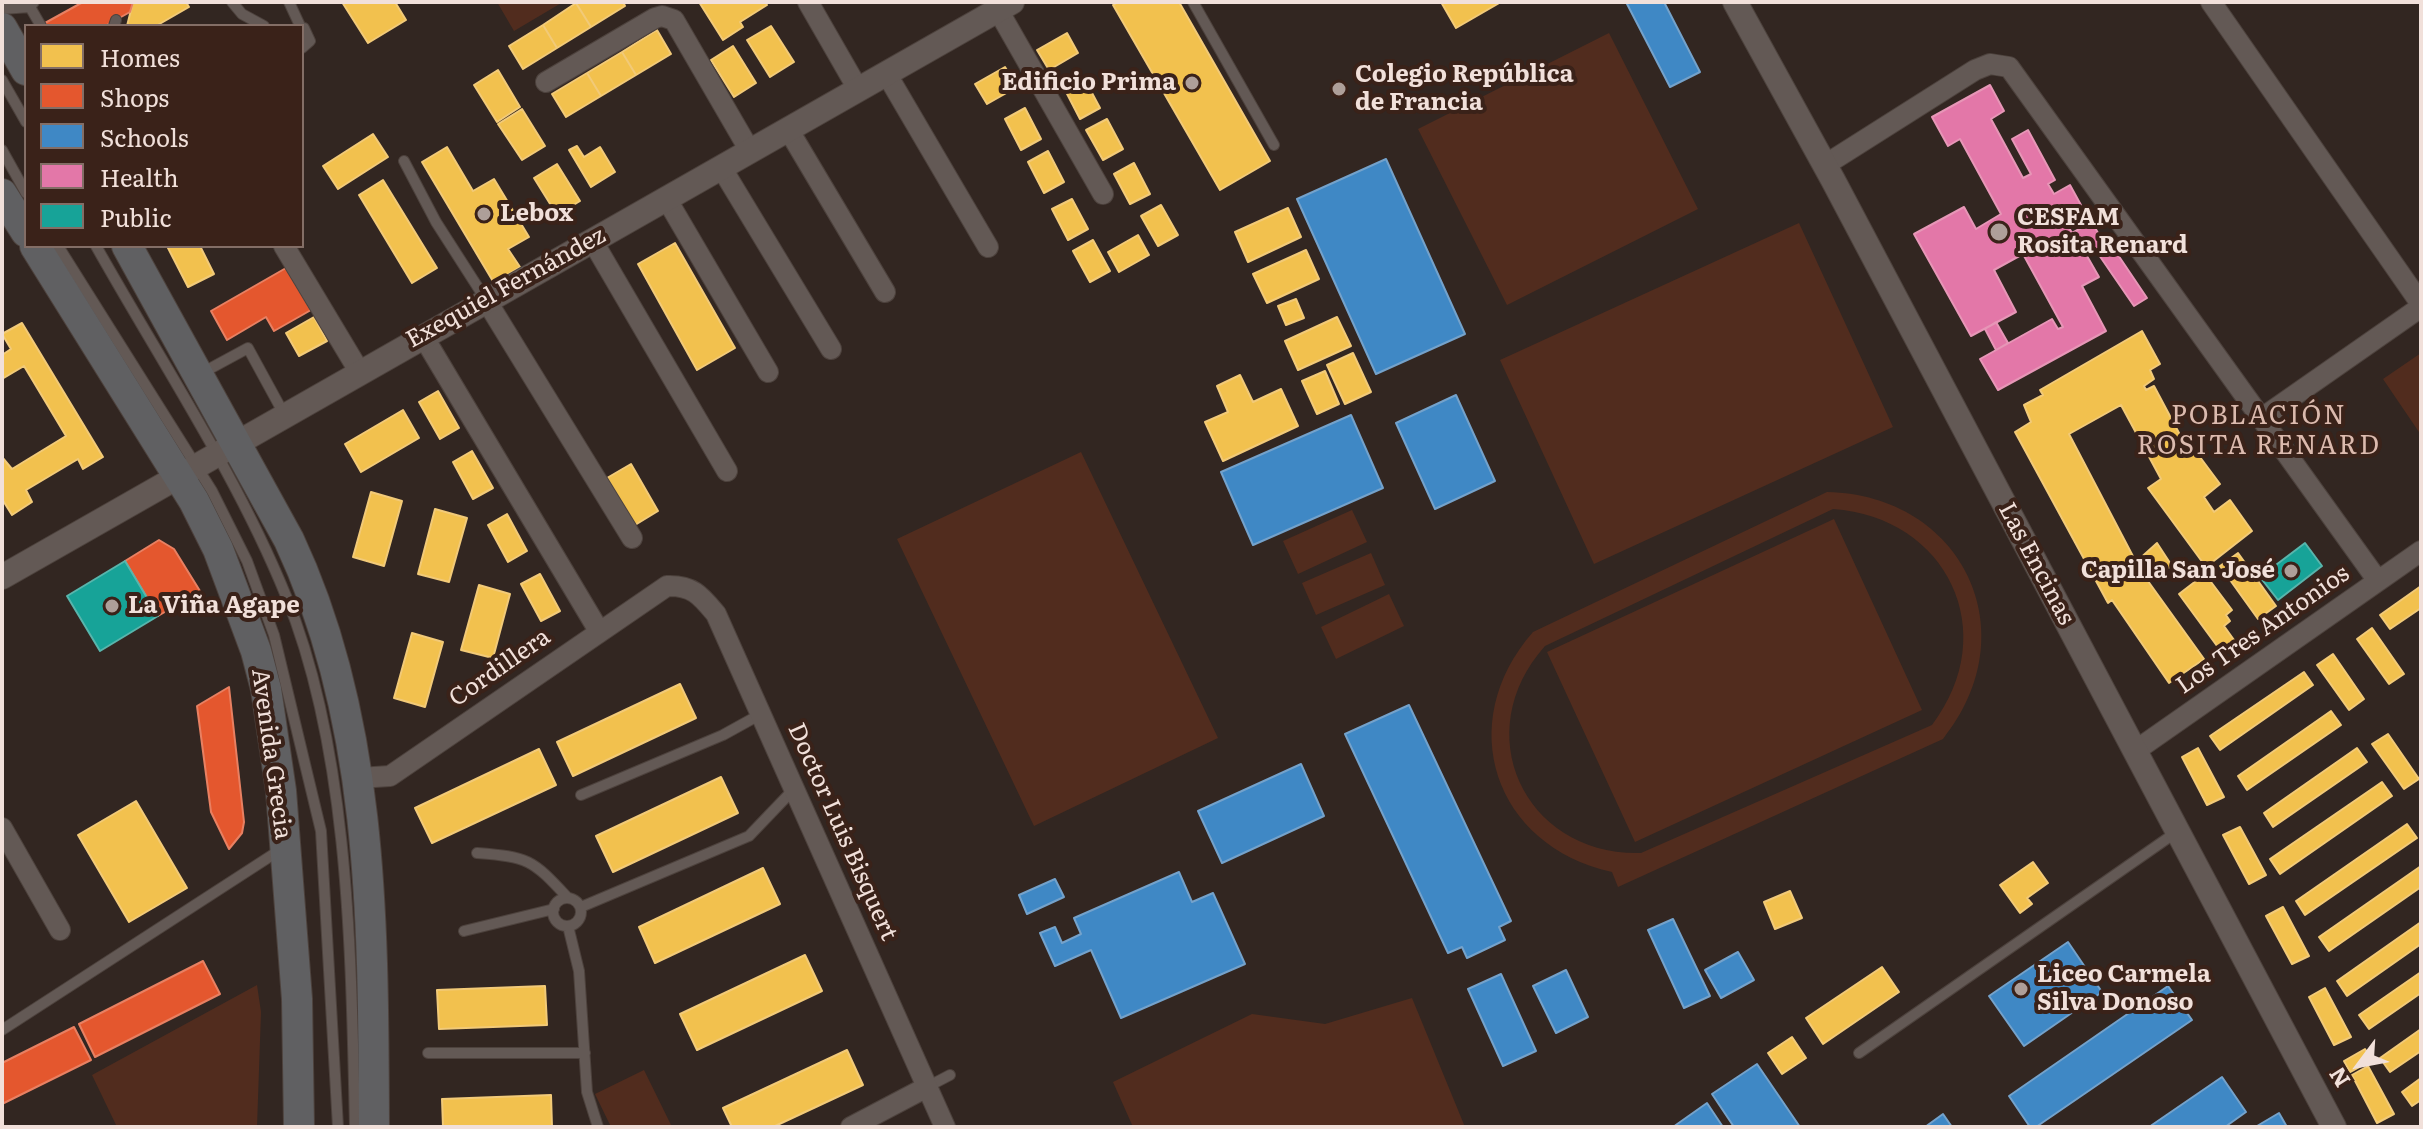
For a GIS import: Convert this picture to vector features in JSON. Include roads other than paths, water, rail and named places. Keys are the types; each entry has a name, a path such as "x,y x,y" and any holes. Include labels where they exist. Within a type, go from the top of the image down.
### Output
{"main road":[{"path":"2,28 24,66"},
{"name":"Avenida Grecia","path":"2,194 21,230"},
{"name":"Avenida Grecia","path":"35,248 206,460 306,576 337,671 359,778 373,982 374,1127"},
{"name":"Avenida Grecia","path":"128,248 200,374 206,460 218,549 256,651 276,747 297,999 299,1127"}],"street":[{"path":"808,2 858,89"},
{"name":"Las Encinas","path":"1735,2 1825,165 2334,1127"},
{"path":"2211,2 2421,306 2262,418"},
{"path":"1005,6 1103,194"},
{"name":"Exequiel Fernández","path":"2,577 359,371 1005,6"},
{"path":"546,82 655,18 668,17 674,20 750,151"},
{"path":"1825,165 1975,70 1999,63 2017,74 2378,581"},
{"path":"886,73 988,247"},
{"path":"788,129 885,292"},
{"path":"721,167 831,349"},
{"path":"666,198 768,372"},
{"path":"592,240 727,471"},
{"path":"285,248 359,371"},
{"path":"486,300 632,538"},
{"path":"423,336 599,631"},
{"name":"Los Tres Antonios","path":"2135,751 2421,551"},
{"name":"Doctor Luis Bisquert","path":"667,586 685,585 699,594 716,614 945,1127"},
{"name":"Cordillera","path":"359,778 390,776 667,586"},
{"path":"2,828 60,930"},
{"path":"851,1127 927,1087"}],"lane":[{"path":"232,2 242,14 260,24"},
{"path":"289,2 300,24"},
{"path":"1193,2 1274,145"},
{"path":"2,9 32,4 40,24"},
{"path":"2,80 24,118"},
{"path":"2,150 24,189"},
{"path":"404,161 436,222 486,300"},
{"path":"59,248 261,539 287,598 327,735 351,992 355,1127"},
{"path":"97,248 206,460 274,635 321,831 338,1127"},
{"path":"200,374 248,348 284,414"},
{"path":"581,795 723,735 761,714"},
{"path":"581,907 749,836 794,789"},
{"path":"1859,1053 2178,831"},
{"path":"2,1030 285,846"},
{"path":"477,853 522,857 542,870 581,907"},
{"path":"567,897 556,903 554,909 557,921 568,926"},
{"path":"568,926 579,920 581,907"},
{"path":"464,931 554,909"},
{"path":"568,926 579,971 589,1102 598,1127"},
{"path":"428,1053 585,1053"},
{"path":"927,1087 950,1075"}],"place":[{"name":"Edificio Prima","path":"1192,83"},
{"name":"Colegio República de Francia","path":"1339,89"},
{"name":"Lebox","path":"484,214"},
{"name":"CESFAM Rosita Renard","path":"1999,232"},
{"name":"Capilla San José","path":"2291,571"},
{"name":"La Viña Agape","path":"112,606"},
{"name":"Liceo Carmela Silva Donoso","path":"2021,989"}],"district":[{"name":"POBLACIÓN ROSITA RENARD","path":"2259,431"}]}
